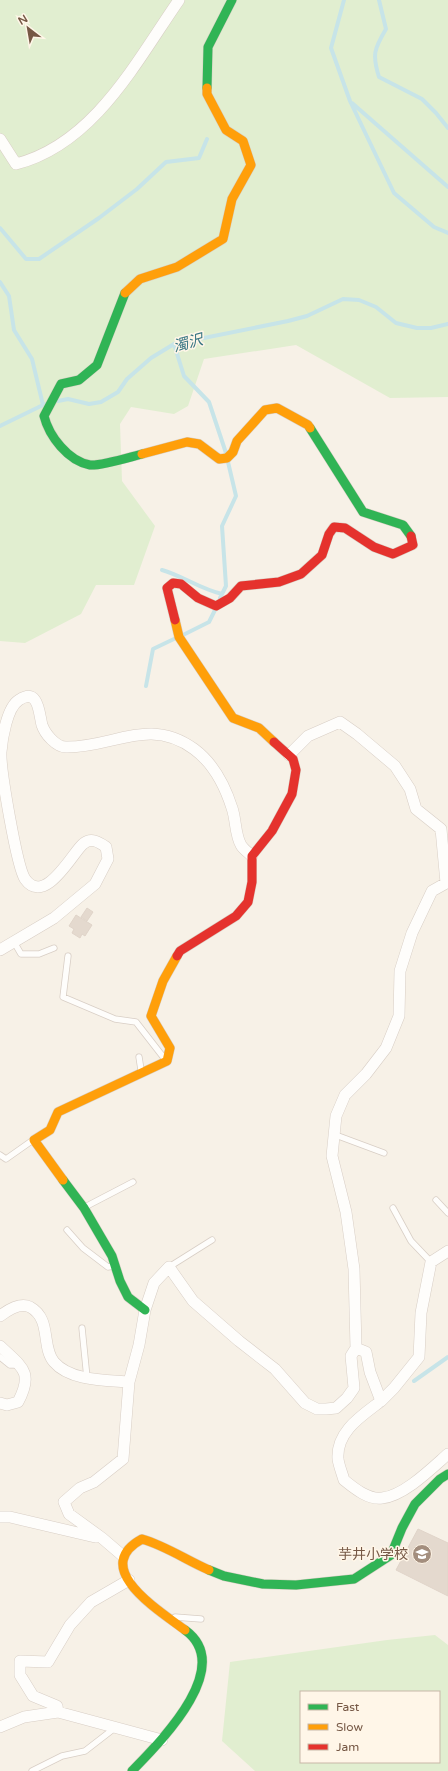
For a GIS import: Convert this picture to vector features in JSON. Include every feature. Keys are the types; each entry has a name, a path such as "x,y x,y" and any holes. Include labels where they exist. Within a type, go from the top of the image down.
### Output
{"street":[{"path":"0,139 16,164 33,160 61,145 89,122 105,106 179,0"},
{"path":"145,1310 128,1297 120,1281 112,1256 84,1208 34,1140 50,1130 58,1112 167,1060 170,1048 151,1016 163,981 180,951 236,916 248,902 252,882 252,856 272,831 292,794 296,770 294,759 259,728 233,718 179,637 167,588 173,583 181,584 198,598 216,606 230,598 241,586 279,582 301,574 322,555 329,534 334,527 345,528 374,547 392,554 413,545 414,538 403,525 363,512 308,425 277,408 265,410 255,418 237,441 234,452 227,458 218,459 199,444 187,442 118,460 91,465 78,460 57,444 47,429 44,416 61,384 79,380 97,366 126,291 140,279 177,267 223,239 232,199 251,165 243,140 226,130 207,94 208,47 232,0"},
{"path":"0,950 54,918 95,884 108,859 106,847 98,841 90,841 83,844 65,868 53,880 41,886 34,885 25,879 20,864 5,793 1,753 9,713 18,700 25,697 32,698 38,703 42,726 52,741 63,747 77,748 146,733 170,736 193,748 208,760 226,791 233,809 241,845 252,856"},
{"path":"123,1556 102,1538 68,1514 64,1502 80,1488 94,1482 123,1459 129,1382 139,1345 145,1310 154,1283 169,1267 193,1301 239,1341 275,1369 305,1404 317,1409 336,1408 347,1398 354,1388 351,1356 356,1348 354,1269 346,1212 332,1156 336,1116 345,1095 366,1074 386,1048 400,1016 400,971 412,933 432,892 447,883 441,829 416,809 410,789 395,766 357,734 340,722 308,736 289,755"},
{"path":"448,1251 431,1262 421,1313 419,1356 394,1388 381,1401 351,1424 341,1440 338,1458 344,1480 365,1495 382,1499 401,1491 448,1454"},
{"path":"0,1316 21,1305 29,1306 36,1311 42,1319 51,1357 54,1362 69,1372 81,1377 129,1382"},
{"path":"0,1346 19,1364 27,1383 18,1402 7,1405 0,1403"},
{"path":"356,1348 366,1352 370,1372 381,1401"},
{"path":"132,1771 162,1740 191,1701 203,1664 202,1649 194,1636 143,1599 124,1573 123,1556 131,1545 142,1539 160,1544 193,1563 224,1576 263,1584 296,1585 354,1579 391,1555 402,1528 415,1504 440,1479 448,1474"},
{"path":"0,1517 10,1517 102,1538"},
{"path":"58,1712 57,1706 33,1696 20,1675 20,1661 48,1662 70,1625 91,1602 129,1580"},
{"path":"0,1727 24,1717 58,1712 162,1740"}],"lane":[{"path":"14,942 21,954 39,954 54,948"},
{"path":"68,956 63,996 115,1019 136,1022 167,1060"},
{"path":"136,1076 141,1069 139,1057"},
{"path":"333,1134 384,1153"},
{"path":"0,1155 6,1159 34,1140"},
{"path":"84,1208 133,1182"},
{"path":"436,1200 448,1213"},
{"path":"393,1208 412,1241 431,1262"},
{"path":"67,1230 83,1248 108,1267 115,1265"},
{"path":"169,1267 212,1240"},
{"path":"82,1328 87,1378"},
{"path":"0,1356 10,1365 19,1364"},
{"path":"167,1617 201,1619"},
{"path":"32,1771 62,1756 85,1751 117,1727"}],"green space":[{"path":"0,0 448,0 448,397 390,398 296,345 204,359 188,406 174,414 131,407 120,424 122,481 155,526 134,585 96,585 81,614 25,643 0,641"},
{"path":"435,1635 448,1645 448,1771 255,1771 222,1741 230,1662 387,1640"}],"building":[{"path":"87,908 93,912 87,921 81,917"},
{"path":"76,915 92,925 85,936 82,934 80,938 72,933 74,929 69,926"},
{"path":"418,1529 448,1543 448,1596 396,1570"}],"waterway":[{"path":"344,0 331,48 350,101 394,193 434,227 448,233"},
{"path":"379,0 386,29 375,52 375,63 379,77 422,99 448,128"},
{"path":"352,103 448,187"},
{"path":"0,228 26,259 39,259 99,218 137,189 166,162 199,158 207,139"},
{"name":"濁沢","path":"0,282 9,296 14,330 32,359 43,405 45,404"},
{"name":"濁沢","path":"58,401 68,399 89,404 101,402 118,392 127,379 151,358 174,344 307,316 343,299 359,300 376,307 396,323 417,328 431,328 448,324"},
{"path":"174,344 184,376 209,402 226,453"},
{"path":"0,426 43,405"},
{"path":"220,598 226,586 222,526 236,496 228,462"},
{"path":"162,570 206,589 222,594"},
{"path":"183,635 209,622 215,610"},
{"path":"146,686 153,649 176,638"},
{"path":"414,1381 448,1357"}],"traffic: fast":[{"path":"207,88 208,47 232,0"},
{"path":"125,293 97,365 79,380 61,384 44,416 50,432 55,439 67,453 82,463 95,465 142,454"},
{"path":"310,428 363,512 403,525 411,536"},
{"path":"63,1180 84,1208 112,1256 120,1281 128,1297 145,1310"},
{"path":"209,1570 224,1576 263,1584 296,1585 354,1579 391,1555 402,1528 415,1504 440,1479 448,1474"},
{"path":"132,1771 175,1723 188,1704 198,1683 202,1664 199,1645 185,1630"}],"traffic: slow":[{"path":"125,293 140,279 177,267 223,239 232,199 251,165 243,141 226,130 207,94 207,88"},
{"path":"142,454 187,442 199,444 219,459 227,458 233,452 237,441 265,410 277,408 308,425 310,428"},
{"path":"175,620 179,637 233,718 259,728 274,742"},
{"path":"63,1180 34,1140 50,1130 58,1112 167,1061 170,1048 151,1016 163,981 177,956"},
{"path":"185,1630 146,1601 134,1588 126,1576 123,1563 128,1550 142,1539 159,1545 209,1570"}],"traffic: jam":[{"path":"175,620 167,588 173,583 181,584 198,598 216,606 230,598 241,586 279,582 301,574 322,555 329,534 334,527 345,528 374,547 393,554 413,545 411,536"},
{"path":"177,956 180,951 236,916 248,902 252,882 252,856 272,831 292,794 296,770 293,759 274,742"}],"place":[{"name":"芋井小学校","path":"422,1554"}]}
